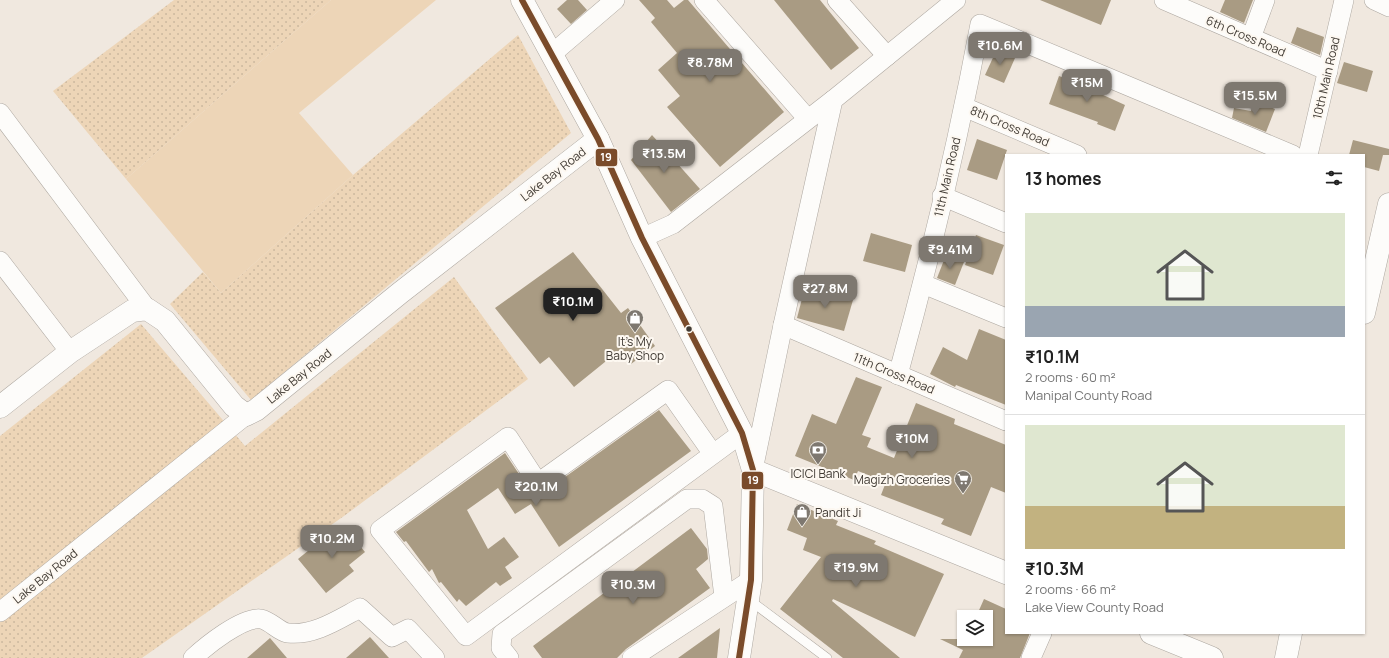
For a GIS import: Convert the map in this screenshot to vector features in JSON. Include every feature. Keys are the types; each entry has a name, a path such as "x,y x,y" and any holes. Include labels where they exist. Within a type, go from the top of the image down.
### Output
{"street":[{"path":"522,0 598,138 642,238 742,433 753,470"},
{"path":"552,53 615,0"},
{"path":"704,0 807,118"},
{"path":"837,0 887,56"},
{"path":"642,238 673,224 807,118 833,100 956,0"},
{"path":"1251,38 1265,0"},
{"name":"10th Main Road","path":"1308,154 1344,0"},
{"path":"1374,0 1389,7"},
{"name":"6th Cross Road","path":"1170,1 1328,71"},
{"name":"11th Main Road","path":"898,375 923,284 942,196 964,106 980,24 1291,154"},
{"path":"739,658 749,590 753,470 783,325 833,100"},
{"name":"8th Cross Road","path":"964,106 1075,154"},
{"path":"0,114 147,309 165,321 234,406 246,415"},
{"name":"Lake Bay Road","path":"0,612 246,415 256,410 400,293 598,138"},
{"path":"942,196 1005,223"},
{"path":"1365,309 1389,204"},
{"path":"0,261 70,352"},
{"path":"923,284 1005,318"},
{"path":"2,401 70,352 132,311 147,309"},
{"name":"11th Cross Road","path":"783,325 1005,421"},
{"path":"713,454 668,390 538,483 508,437 380,530 466,636 742,433"},
{"path":"753,470 1005,574"},
{"path":"509,658 501,648 502,634 688,498 702,499 713,506 724,597"},
{"path":"632,658 724,597 749,590"},
{"path":"193,658 240,624 261,619 288,633 311,631 331,624 360,608 392,637 408,630 435,658"},
{"path":"1031,658 1042,634"},
{"path":"1153,634 1212,658"},
{"path":"1286,658 1291,634"}],"lane":[{"path":"749,590 827,658"}],"shaded area":[{"path":"174,0 331,0 126,179 53,91"},
{"path":"331,0 436,0 299,113 353,175 221,293 126,179"},
{"path":"518,35 571,133 251,400 170,304 203,272 221,293 353,175"},
{"path":"454,277 528,379 344,516 142,658 0,658 0,436 141,324 245,446"}],"building":[{"path":"567,0 578,0 587,10 571,24 557,9"},
{"path":"639,0 667,0 674,8 684,0 688,0 784,112 720,167 667,107 680,96 658,70 677,53 651,22 655,18"},
{"path":"774,0 820,0 859,48 831,70"},
{"path":"1040,0 1111,0 1101,25"},
{"path":"1225,0 1253,0 1244,23 1220,12"},
{"path":"1297,27 1324,37 1320,55 1291,43"},
{"path":"997,49 1015,58 1004,83 985,75"},
{"path":"1344,62 1373,71 1367,92 1337,83"},
{"path":"1059,76 1101,92 1101,94 1125,105 1115,131 1097,124 1098,122 1049,104"},
{"path":"1254,101 1275,109 1266,132 1232,118 1234,108 1251,111"},
{"path":"652,135 700,189 671,212 631,160"},
{"path":"977,139 1007,150 997,180 967,170"},
{"path":"1353,140 1389,149 1389,155 1383,155 1379,171 1365,167 1365,154 1349,154"},
{"path":"871,233 912,245 905,272 863,261"},
{"path":"976,235 1004,245 993,275 965,265"},
{"path":"573,252 621,313 628,308 655,346 631,364 621,349 574,387 549,357 540,364 495,308"},
{"path":"946,255 964,262 955,285 937,278"},
{"path":"805,287 853,300 844,331 797,318"},
{"path":"979,329 1005,340 1005,405 956,385 955,387 930,374 943,347 967,360"},
{"path":"856,377 882,387 862,435 871,438 867,447 894,458 916,403 955,419 954,424 1005,445 1005,493 991,487 971,536 941,524 944,519 881,495 886,482 858,471 854,480 795,456 812,414 836,424"},
{"path":"659,410 691,451 559,547 531,504 515,514 498,488 467,510 488,549 504,537 519,557 505,567 512,578 500,586 496,582 466,606 459,599 457,602 441,582 439,583 432,569 429,572 406,541 404,542 396,532 505,453 529,489 534,493 544,492"},
{"path":"797,504 838,521 836,525 876,541 874,544 944,574 915,637 833,599 832,601 900,658 843,658 780,609 821,557 803,550 807,538 787,530"},
{"path":"344,527 365,552 349,565 354,571 326,593 298,559 325,537 328,540"},
{"path":"691,528 707,549 708,559 696,569 710,588 626,649 617,658 542,658 533,646"},
{"path":"984,599 1005,609 1005,634 1030,634 1020,658 959,658 963,650 940,639 957,639 957,646 993,646 993,610 979,610"},
{"path":"720,628 717,658 678,658"},
{"path":"370,637 389,658 346,658"},
{"path":"270,638 287,658 247,658"}],"transit line":[{"name":"19","path":"522,0 598,139 642,238 742,433 753,470 751,580 739,658"}],"place":[{"name":"It's My Baby Shop","path":"635,333"},
{"name":"ICICI Bank","path":"818,465"},
{"name":"Magizh Groceries","path":"963,494"},
{"name":"Pandit Ji","path":"802,527"}]}
